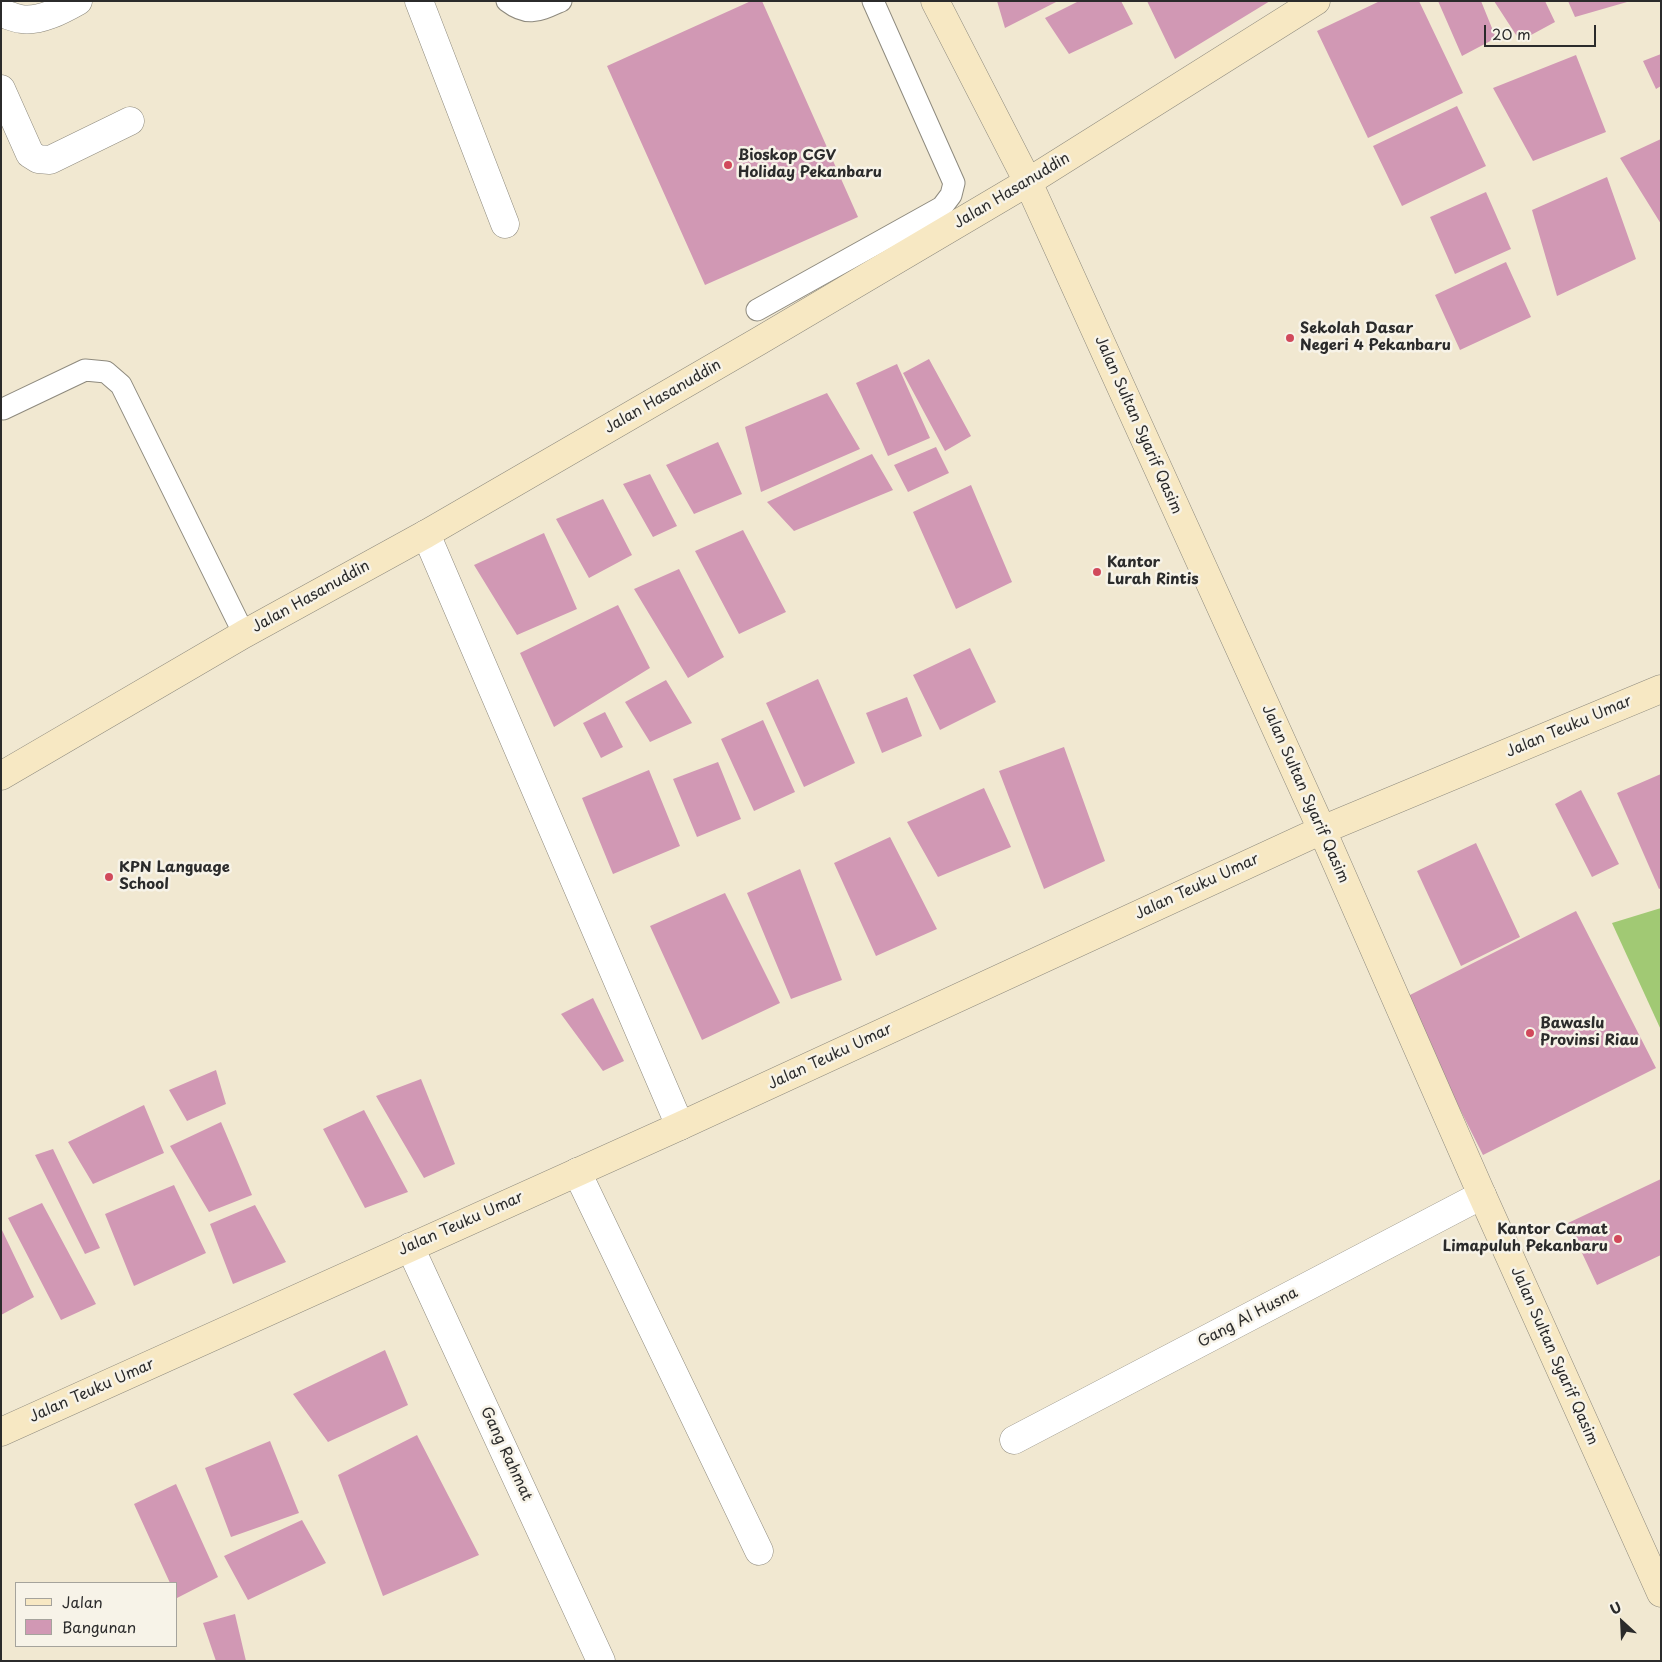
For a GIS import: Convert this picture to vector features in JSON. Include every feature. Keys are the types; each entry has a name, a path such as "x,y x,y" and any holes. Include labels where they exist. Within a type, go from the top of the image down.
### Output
{"street":[{"path":"1,13 22,19 37,18 63,10 78,1"},
{"path":"420,1 505,224"},
{"name":"Jalan Sultan Syarif Qasim","path":"936,1 1028,182 1322,830 1482,1195 1661,1593"},
{"name":"Jalan Hasanuddin","path":"1,776 244,634 426,534 1028,182 1308,4"},
{"path":"1,89 30,154 38,159 50,160 130,121"},
{"path":"426,534 680,1126"},
{"name":"Jalan Teuku Umar","path":"1,1432 680,1126 1322,830 1661,688"},
{"path":"576,1172 759,1551"},
{"name":"Gang Al Husna","path":"1014,1440 1482,1195"},
{"name":"Gang Rahmat","path":"410,1247 602,1661"}],"lane":[{"path":"507,1 523,11 537,11 561,1"},
{"path":"757,310 942,207 951,195 954,183 872,1"},
{"path":"3,409 85,370 106,372 121,385 244,634"}],"green space":[{"path":"1661,908 1661,1030 1612,923"}],"building":[{"path":"751,1 762,1 858,217 705,285 607,66"},
{"path":"997,1 1058,1 1005,28"},
{"path":"1079,1 1121,1 1133,24 1069,54 1045,18"},
{"path":"1147,1 1270,1 1175,59"},
{"path":"1380,1 1419,1 1463,93 1368,138 1317,31"},
{"path":"1438,1 1481,1 1496,38 1462,56"},
{"path":"1494,1 1545,1 1555,22 1520,41"},
{"path":"1568,1 1627,1 1627,2 1575,17"},
{"path":"1661,54 1661,86 1656,89 1643,61"},
{"path":"1576,55 1606,132 1533,161 1493,88"},
{"path":"1457,106 1486,166 1402,206 1373,146"},
{"path":"1661,139 1661,224 1620,158"},
{"path":"1607,177 1636,259 1557,296 1532,210"},
{"path":"1486,192 1511,249 1455,274 1430,217"},
{"path":"1506,262 1531,317 1460,350 1435,295"},
{"path":"929,359 971,436 945,451 903,373"},
{"path":"897,364 930,438 888,456 856,383"},
{"path":"827,393 860,449 761,492 745,427"},
{"path":"718,442 742,494 694,514 666,465"},
{"path":"936,447 949,473 908,492 894,465"},
{"path":"872,454 893,490 794,531 767,502"},
{"path":"650,474 677,526 653,537 623,484"},
{"path":"971,485 1012,582 956,609 913,512"},
{"path":"603,499 632,555 589,578 556,519"},
{"path":"743,530 786,612 739,634 695,551"},
{"path":"544,533 577,609 517,635 474,565"},
{"path":"679,569 724,657 688,678 634,589"},
{"path":"618,605 650,668 554,727 520,653"},
{"path":"970,648 996,702 940,730 913,675"},
{"path":"818,679 855,763 804,787 766,703"},
{"path":"666,680 692,723 650,742 625,702"},
{"path":"907,697 922,736 882,753 866,713"},
{"path":"605,712 623,747 601,758 583,723"},
{"path":"763,720 795,792 754,811 721,739"},
{"path":"1064,747 1105,861 1044,889 999,771"},
{"path":"718,762 741,819 697,837 673,779"},
{"path":"649,770 680,846 613,874 582,798"},
{"path":"1661,774 1661,888 1659,889 1617,793"},
{"path":"984,788 1011,847 938,877 907,822"},
{"path":"1581,790 1619,864 1592,877 1555,804"},
{"path":"890,837 937,929 876,956 834,863"},
{"path":"1476,843 1520,937 1461,966 1417,871"},
{"path":"800,869 842,980 791,999 747,893"},
{"path":"725,893 780,1003 702,1040 650,926"},
{"name":"Bawaslu Provinsi Riau","path":"1576,911 1656,1068 1483,1155 1404,998"},
{"path":"593,998 624,1061 603,1071 561,1014"},
{"path":"216,1070 226,1104 187,1121 169,1090"},
{"path":"421,1079 455,1164 424,1178 376,1096"},
{"path":"144,1105 164,1153 93,1184 68,1142"},
{"path":"364,1110 408,1192 365,1208 323,1129"},
{"path":"221,1122 252,1195 209,1212 170,1146"},
{"path":"53,1149 100,1248 85,1254 35,1155"},
{"name":"Kantor Camat Limapuluh Pekanbaru","path":"1661,1179 1661,1255 1597,1285 1568,1223"},
{"path":"174,1185 206,1253 134,1286 105,1214"},
{"path":"42,1203 96,1304 61,1320 8,1218"},
{"path":"255,1205 286,1262 233,1284 210,1224"},
{"path":"1,1228 34,1297 1,1315"},
{"path":"385,1350 408,1405 328,1442 293,1394"},
{"path":"417,1435 479,1555 383,1596 338,1475"},
{"path":"270,1441 299,1513 231,1537 205,1468"},
{"path":"176,1484 218,1577 178,1597 178,1582 170,1582 134,1504"},
{"path":"302,1520 326,1563 248,1600 224,1556"},
{"path":"235,1614 246,1661 216,1661 203,1623"}],"place":[{"name":"Bioskop CGV Holiday Pekanbaru","path":"728,165"},
{"name":"Sekolah Dasar Negeri 4 Pekanbaru","path":"1290,338"},
{"name":"Kantor Lurah Rintis","path":"1097,572"},
{"name":"KPN Language School","path":"109,877"},
{"name":"Bawaslu Provinsi Riau","path":"1530,1033"},
{"name":"Kantor Camat Limapuluh Pekanbaru","path":"1618,1239"}]}
